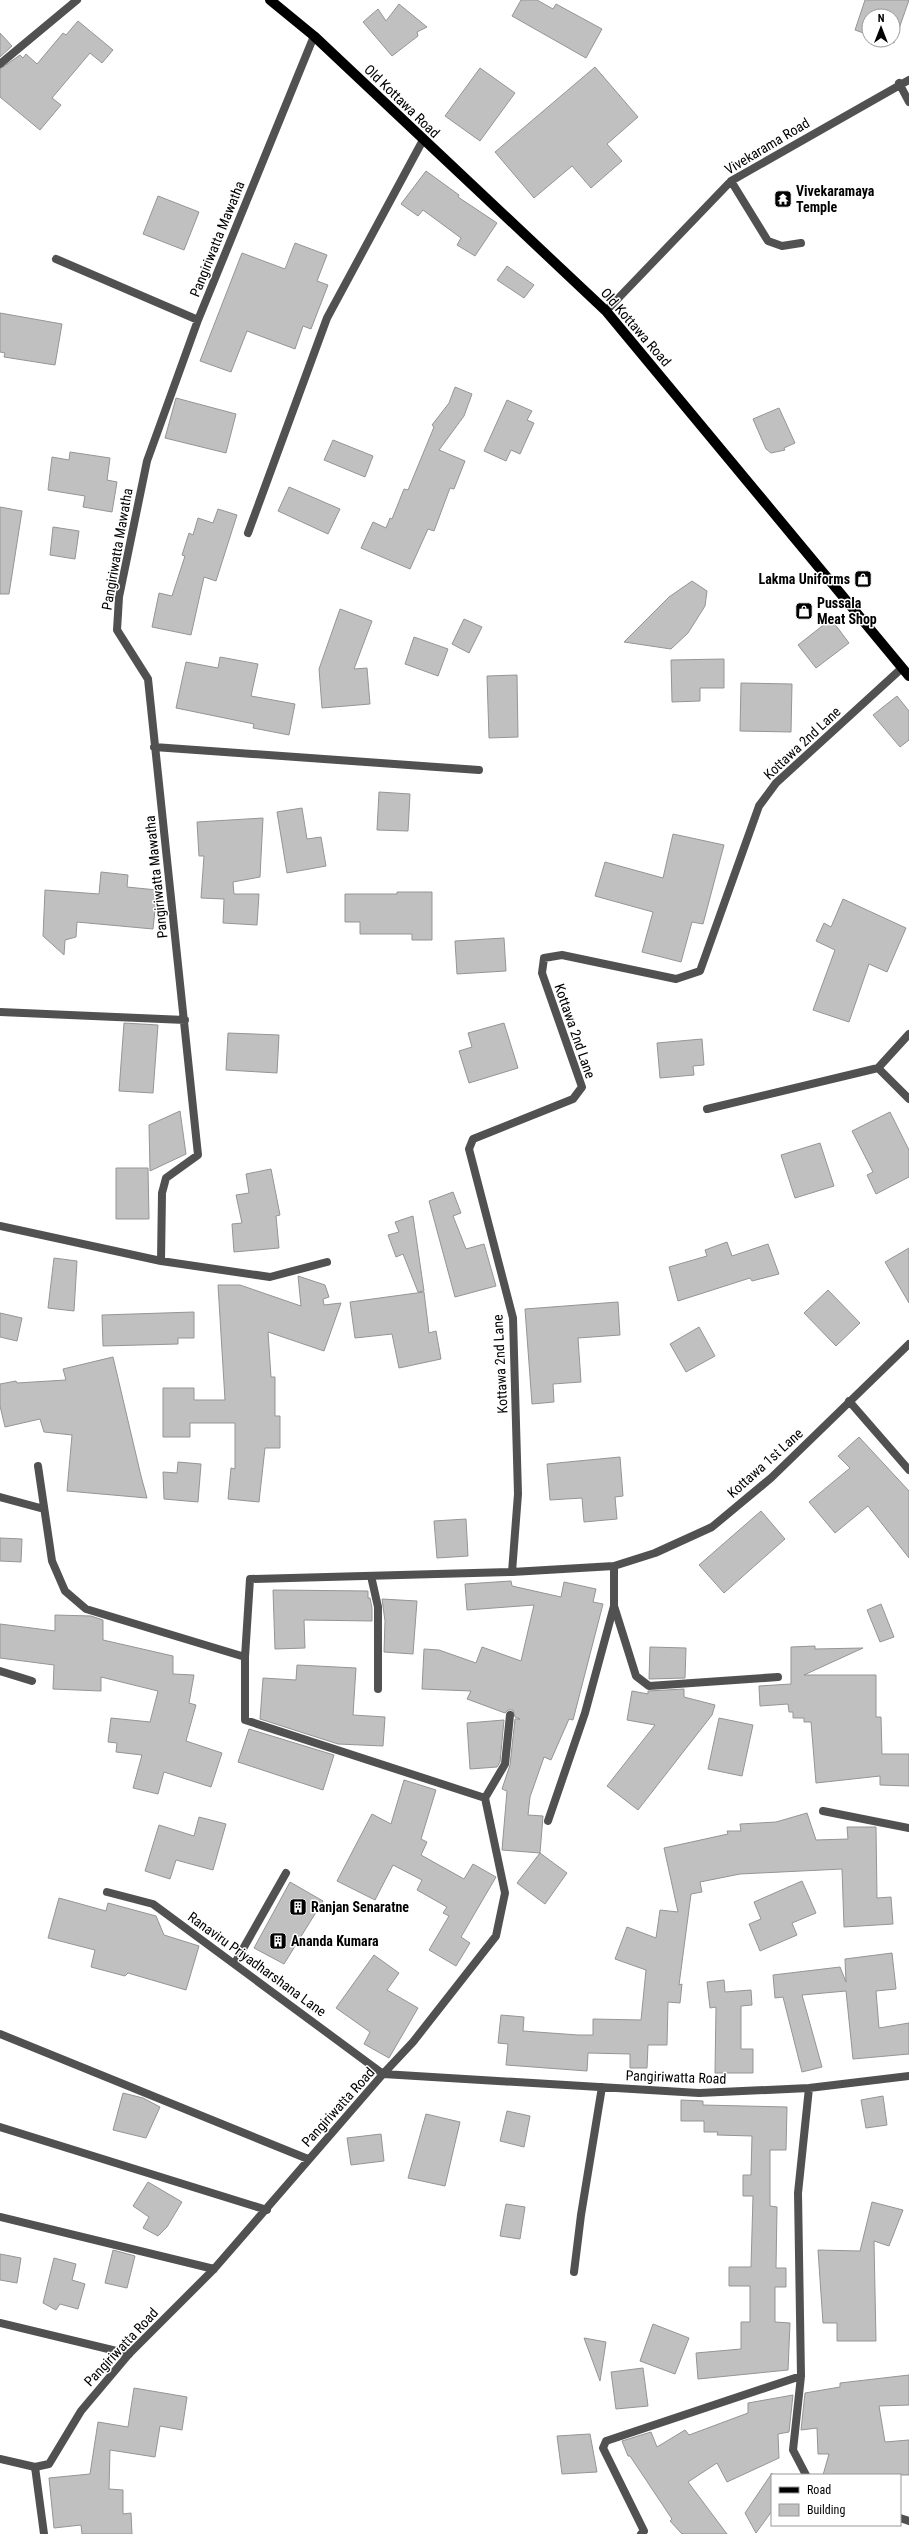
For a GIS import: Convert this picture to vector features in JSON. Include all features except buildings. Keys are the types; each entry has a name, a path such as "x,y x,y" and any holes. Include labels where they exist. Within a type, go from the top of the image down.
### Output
{"main road":[{"name":"Old Kottawa Road","path":"270,0 314,36 422,140 606,311 906,672"}],"street":[{"path":"0,64 77,0"},
{"name":"Pangiriwatta Mawatha","path":"161,1261 162,1194 166,1178 198,1155 185,1020 154,748 148,679 117,630 119,597 147,461 198,320 314,36"},
{"name":"Vivekarama Road","path":"606,311 731,181 899,83 909,80"},
{"path":"899,83 909,102"},
{"path":"248,533 327,318 422,140"},
{"path":"731,181 768,241 782,246 801,243"},
{"path":"56,259 198,320"},
{"name":"Kottawa 2nd Lane","path":"512,1572 518,1494 513,1318 469,1149 473,1139 573,1099 582,1087 542,974 544,958 562,955 676,979 700,971 759,806 776,782 906,672"},
{"path":"154,748 479,770"},
{"path":"0,1012 185,1020"},
{"path":"707,1109 878,1068 909,1034"},
{"path":"878,1068 909,1099"},
{"path":"0,1226 161,1261 270,1276 327,1262"},
{"name":"Kottawa 1st Lane","path":"245,1657 250,1579 512,1572 614,1566 655,1553 712,1527 771,1478 909,1344"},
{"path":"849,1401 909,1470"},
{"path":"38,1466 52,1561 65,1590 86,1609 245,1657 245,1720 485,1798"},
{"path":"0,1497 44,1509"},
{"path":"548,1822 585,1713 614,1606 614,1566"},
{"path":"371,1576 378,1607 378,1690"},
{"path":"614,1606 636,1676 649,1686 778,1677"},
{"path":"0,1671 32,1681"},
{"path":"383,2074 413,2042 496,1936 505,1893 485,1798 504,1764 510,1715"},
{"path":"823,1811 909,1828"},
{"path":"235,1963 286,1873"},
{"name":"Ranaviru Priyadharshana Lane","path":"107,1892 153,1904 235,1963 383,2074"},
{"path":"0,2034 308,2159"},
{"name":"Pangiriwatta Road","path":"35,2467 49,2464 81,2411 129,2354 214,2270 267,2210 308,2159 383,2074 699,2093 809,2088 909,2076"},
{"path":"574,2272 581,2215 602,2086"},
{"path":"805,2474 793,2450 801,2376 798,2193 809,2088"},
{"path":"0,2127 267,2210"},
{"path":"0,2217 214,2270"},
{"path":"0,2323 129,2354"},
{"path":"645,2533 603,2448 606,2441 801,2376"},
{"path":"0,2459 35,2467 44,2534"}],"place":[{"name":"Vivekaramaya Temple","path":"783,199"},
{"name":"Lakma Uniforms","path":"863,579"},
{"name":"Pussala Meat Shop","path":"804,611"},
{"name":"Ranjan Senaratne","path":"298,1907"},
{"name":"Ananda Kumara","path":"278,1941"}]}
